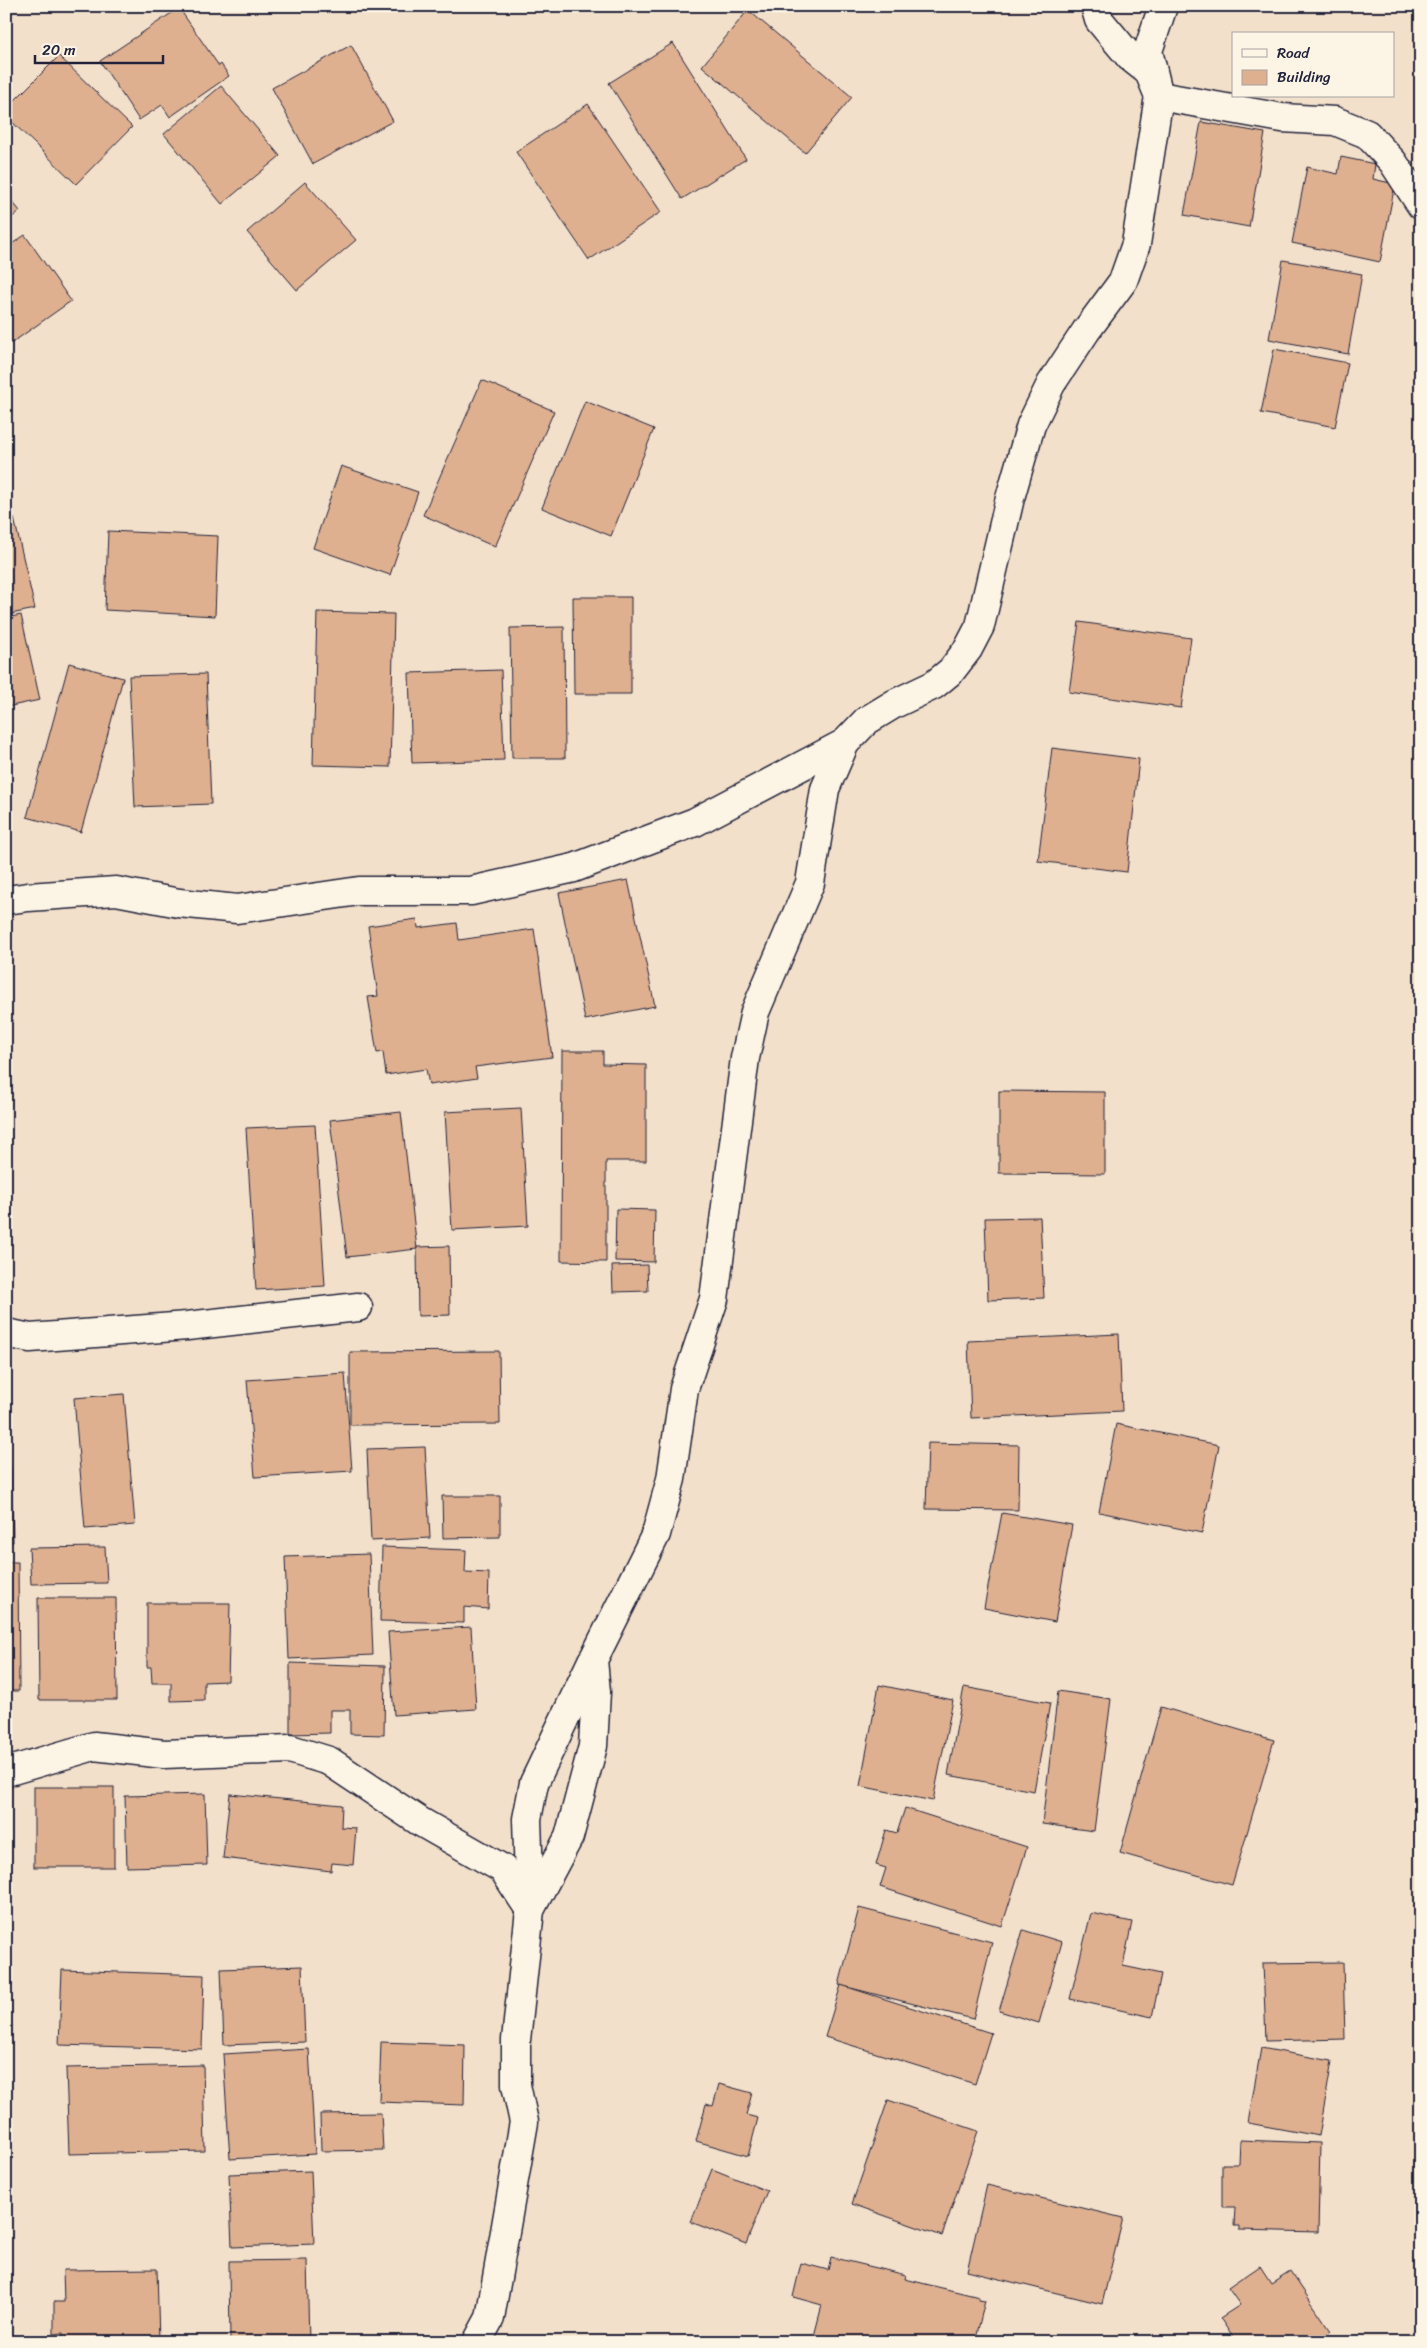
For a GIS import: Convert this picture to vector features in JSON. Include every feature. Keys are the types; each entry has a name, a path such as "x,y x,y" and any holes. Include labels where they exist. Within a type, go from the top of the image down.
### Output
{"street":[{"path":"1095,6 1100,20 1130,57 1149,72 1159,96"},
{"path":"6,900 116,892 178,903 237,909 359,892 471,891 574,868 695,822 845,743 866,721 894,704 934,685 952,671 968,649 980,626 1010,498 1031,425 1051,384 1122,281 1136,244 1159,96 1148,51 1163,6"},
{"path":"1159,96 1282,118 1335,121 1367,134 1393,162 1421,205"},
{"path":"477,2342 490,2318 524,2122 516,2085 516,2040 530,1910 527,1818 534,1783 656,1534 671,1479 684,1389 714,1299 745,1058 755,1012 810,883 825,789 845,743"},
{"path":"6,1333 30,1338 187,1326 358,1307"},
{"path":"530,1910 569,1837 591,1755 596,1692 593,1660"},
{"path":"6,1772 94,1746 164,1754 290,1749 329,1761 419,1821 503,1869 530,1910"}],"building":[{"path":"179,8 219,66 221,64 229,76 170,117 162,105 139,120 100,61"},
{"path":"748,10 852,97 805,153 702,66"},
{"path":"673,43 746,159 682,199 609,83"},
{"path":"351,45 393,121 313,164 272,88"},
{"path":"59,56 132,127 76,184 6,116 6,109"},
{"path":"221,86 280,156 222,204 164,134"},
{"path":"588,104 661,212 589,260 516,152"},
{"path":"1201,122 1265,133 1249,227 1184,215"},
{"path":"1341,157 1375,164 1373,179 1395,184 1380,262 1292,243 1307,167 1338,174"},
{"path":"305,182 356,240 297,290 247,232"},
{"path":"6,194 20,211 6,222"},
{"path":"25,235 71,301 6,347 6,248"},
{"path":"1283,260 1362,274 1348,354 1269,339"},
{"path":"1274,349 1348,363 1335,427 1261,413"},
{"path":"482,380 554,411 495,547 423,515"},
{"path":"585,401 654,429 611,536 542,508"},
{"path":"341,466 418,492 390,575 313,548"},
{"path":"14,518 35,609 6,615 6,519"},
{"path":"108,531 218,536 215,616 105,610"},
{"path":"573,597 631,597 631,694 574,694"},
{"path":"317,612 394,614 390,767 313,765"},
{"path":"21,615 40,700 6,707 6,618"},
{"path":"1079,622 1191,638 1181,708 1069,692"},
{"path":"564,627 565,758 512,758 510,628"},
{"path":"69,663 123,678 81,832 27,817"},
{"path":"501,670 504,760 412,763 409,673"},
{"path":"206,674 211,804 135,807 129,676"},
{"path":"1052,748 1139,759 1127,872 1038,861"},
{"path":"628,880 655,1006 585,1020 559,893"},
{"path":"417,919 418,928 457,923 459,940 534,929 552,1057 475,1067 477,1078 429,1085 426,1069 386,1075 383,1052 377,1053 368,997 378,996 368,926"},
{"path":"562,1051 603,1051 603,1064 646,1065 646,1161 606,1161 606,1262 561,1261"},
{"path":"999,1091 1105,1092 1105,1174 999,1173"},
{"path":"521,1108 528,1226 452,1230 445,1112"},
{"path":"401,1112 417,1249 347,1257 330,1120"},
{"path":"315,1125 325,1286 256,1290 246,1128"},
{"path":"616,1209 655,1210 654,1262 615,1261"},
{"path":"1040,1217 1044,1298 988,1300 985,1218"},
{"path":"449,1246 450,1315 418,1316 417,1247"},
{"path":"647,1265 648,1291 613,1292 612,1266"},
{"path":"1119,1334 1122,1411 971,1418 968,1341"},
{"path":"499,1351 500,1424 350,1425 350,1352"},
{"path":"345,1373 352,1471 255,1477 247,1380"},
{"path":"124,1394 135,1525 85,1529 74,1398"},
{"path":"1116,1424 1219,1445 1202,1533 1099,1512"},
{"path":"928,1443 1019,1445 1018,1510 926,1509"},
{"path":"425,1447 430,1538 371,1541 367,1449"},
{"path":"11,1466 13,1542 6,1543 6,1467"},
{"path":"442,1496 500,1496 500,1537 443,1538"},
{"path":"1002,1513 1072,1525 1055,1622 984,1608"},
{"path":"105,1547 107,1583 31,1584 29,1548"},
{"path":"382,1547 466,1550 465,1572 489,1573 488,1609 464,1607 464,1623 380,1621"},
{"path":"369,1554 373,1655 289,1659 285,1557"},
{"path":"6,1562 18,1562 19,1691 6,1691"},
{"path":"38,1598 116,1598 117,1700 39,1700"},
{"path":"147,1603 230,1603 228,1681 204,1682 204,1700 171,1701 171,1683 152,1683 151,1667 147,1667"},
{"path":"471,1627 476,1709 394,1715 388,1632"},
{"path":"290,1663 385,1666 384,1735 350,1734 350,1710 330,1710 330,1733 290,1734"},
{"path":"879,1685 953,1700 933,1801 860,1786"},
{"path":"964,1687 1050,1703 1034,1791 948,1775"},
{"path":"1058,1691 1111,1699 1094,1831 1042,1824"},
{"path":"1161,1707 1274,1740 1232,1885 1120,1853"},
{"path":"34,1787 114,1787 114,1867 34,1867"},
{"path":"205,1794 207,1865 127,1867 125,1796"},
{"path":"230,1794 342,1805 341,1827 356,1828 353,1865 332,1863 331,1871 223,1858"},
{"path":"905,1808 1027,1847 1002,1926 880,1887 886,1868 876,1865 886,1830 897,1833"},
{"path":"859,1908 992,1942 973,2019 839,1985"},
{"path":"1091,1913 1132,1922 1123,1966 1161,1974 1152,2017 1070,1999"},
{"path":"1023,1930 1062,1942 1039,2023 999,2011"},
{"path":"1343,1962 1345,2039 1266,2041 1263,1963"},
{"path":"302,1966 305,2042 224,2045 221,1969"},
{"path":"62,1970 204,1975 202,2049 59,2045"},
{"path":"841,1985 991,2033 975,2084 825,2037"},
{"path":"381,2042 465,2045 464,2105 379,2102"},
{"path":"1261,2048 1332,2061 1319,2136 1248,2123"},
{"path":"309,2049 315,2154 230,2159 223,2054"},
{"path":"203,2065 205,2151 69,2154 66,2068"},
{"path":"719,2084 752,2093 746,2115 758,2118 748,2156 696,2141 706,2104 713,2106"},
{"path":"888,2100 978,2131 942,2236 852,2204"},
{"path":"381,2113 383,2150 321,2151 320,2114"},
{"path":"1240,2140 1320,2143 1318,2232 1239,2230 1239,2226 1234,2226 1235,2207 1222,2207 1222,2164 1239,2164"},
{"path":"712,2169 767,2191 746,2244 691,2222"},
{"path":"311,2171 314,2244 232,2247 229,2174"},
{"path":"987,2185 1123,2218 1102,2304 967,2271"},
{"path":"831,2257 906,2275 905,2279 979,2297 979,2300 985,2301 975,2342 821,2342 813,2340 822,2305 793,2297 801,2263 828,2270"},
{"path":"307,2260 309,2342 230,2342 229,2261"},
{"path":"1260,2266 1271,2283 1290,2271 1331,2331 1315,2342 1236,2342 1220,2318 1240,2305 1228,2288"},
{"path":"157,2269 159,2342 63,2342 63,2333 54,2334 54,2302 64,2302 63,2270"}]}
